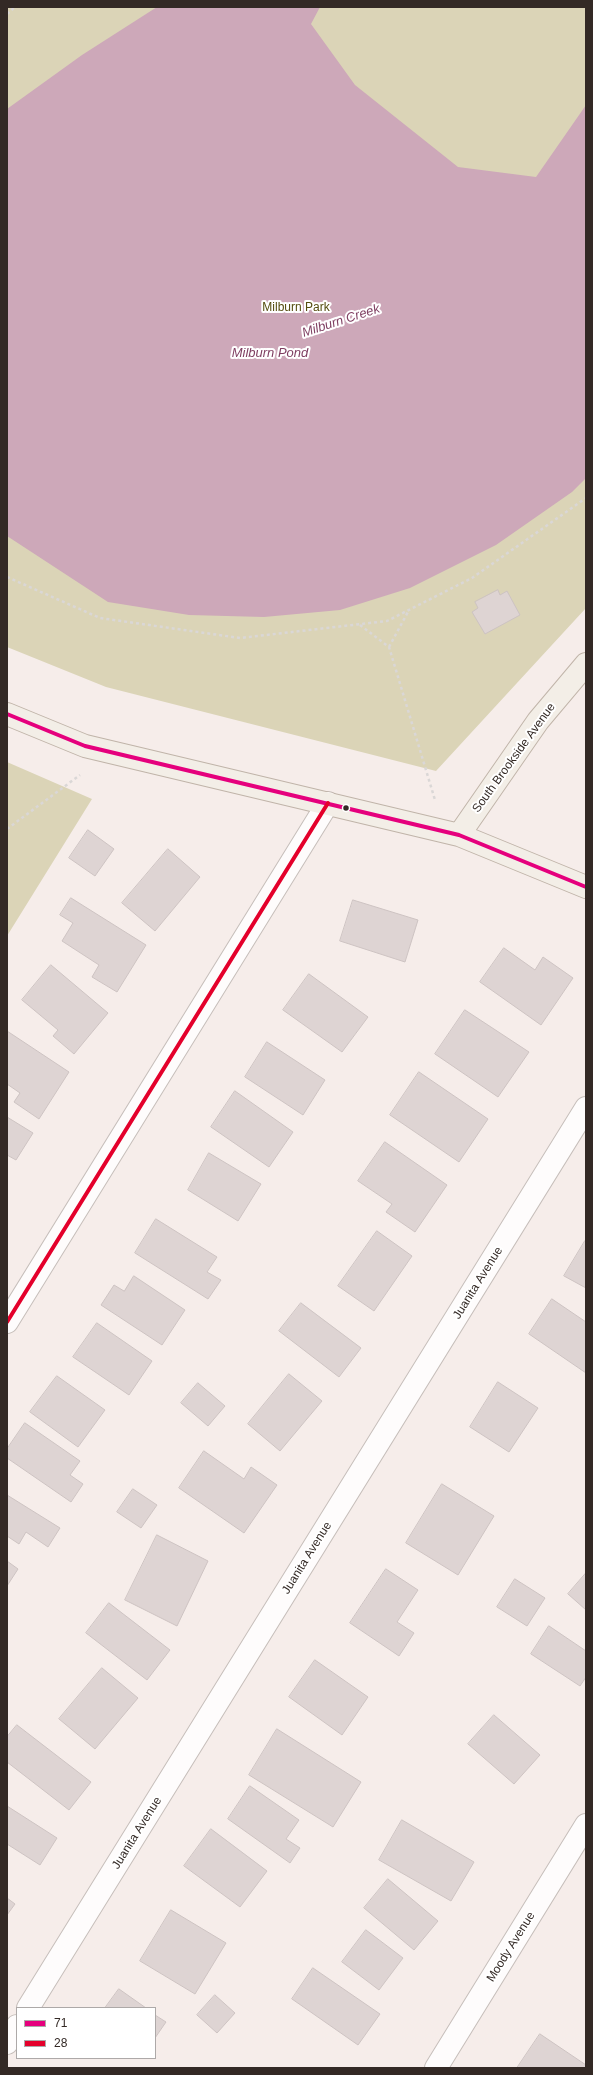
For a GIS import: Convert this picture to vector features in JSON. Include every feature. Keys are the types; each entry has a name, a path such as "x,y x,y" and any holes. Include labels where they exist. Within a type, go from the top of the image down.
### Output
{"main road":[{"name":"South Brookside Avenue","path":"452,834 538,721 586,664"},
{"path":"7,714 85,746 328,803 452,834 586,887"}],"street":[{"path":"7,1322 328,803"},
{"name":"Juanita Avenue","path":"29,2007 586,1108"},
{"name":"Moody Avenue","path":"436,2068 586,1825"},
{"path":"7,2043 16,2028"}],"path":[{"path":"7,14 15,7"},
{"path":"7,577 100,618 240,638 387,621 472,578 586,498"},
{"path":"389,646 409,610"},
{"path":"359,624 389,646 452,834"},
{"path":"7,829 110,752"}],"green space":[{"name":"Milburn Pond","path":"7,7 586,7 586,608 436,771 106,687 7,647"},
{"path":"7,762 92,799 7,936"}],"water":[{"name":"Milburn Pond","path":"157,7 320,7 311,24 355,85 458,167 536,177 586,105 586,478 572,492 496,545 410,588 340,610 264,617 189,615 108,602 7,536 7,109 82,55"}],"building":[{"path":"498,590 500,595 507,591 520,615 485,634 472,612 478,608 475,602"},
{"path":"88,830 114,849 95,876 69,858"},
{"path":"168,849 200,877 155,931 122,903"},
{"path":"71,898 146,945 117,992 92,977 99,965 62,941 73,923 60,915"},
{"path":"353,900 418,920 405,962 340,941"},
{"path":"504,948 535,970 543,957 573,978 541,1025 480,982"},
{"path":"51,965 108,1013 74,1054 53,1036 58,1030 22,1000"},
{"path":"309,974 368,1017 342,1052 283,1010"},
{"path":"465,1010 529,1052 498,1097 435,1054"},
{"path":"7,1031 69,1072 39,1119 14,1102 20,1093 7,1084"},
{"path":"267,1042 325,1080 303,1115 245,1077"},
{"path":"419,1072 488,1119 459,1162 390,1115"},
{"path":"235,1091 293,1132 269,1167 211,1127"},
{"path":"7,1117 33,1133 16,1160 7,1155"},
{"path":"385,1142 447,1185 415,1232 386,1212 392,1204 358,1181"},
{"path":"209,1153 261,1184 238,1221 188,1190"},
{"path":"156,1219 217,1257 207,1272 221,1280 208,1299 135,1253"},
{"path":"377,1231 412,1256 374,1311 338,1286"},
{"path":"585,1241 586,1242 586,1288 564,1276"},
{"path":"134,1276 185,1310 162,1345 101,1305 114,1285 124,1291"},
{"path":"552,1299 586,1322 586,1373 529,1334"},
{"path":"301,1303 361,1348 339,1377 279,1331"},
{"path":"97,1323 152,1361 129,1395 73,1357"},
{"path":"289,1374 322,1401 280,1451 248,1424"},
{"path":"57,1376 105,1410 78,1447 30,1412"},
{"path":"498,1382 538,1408 509,1452 470,1427"},
{"path":"198,1383 225,1406 208,1426 181,1403"},
{"path":"25,1423 80,1461 70,1475 83,1484 71,1502 7,1458 7,1449"},
{"path":"204,1451 244,1479 251,1467 277,1485 244,1533 179,1488"},
{"path":"442,1484 494,1516 458,1575 406,1543"},
{"path":"133,1489 157,1505 141,1528 117,1512"},
{"path":"7,1495 60,1528 48,1547 26,1532 19,1544 7,1536"},
{"path":"157,1535 208,1561 177,1626 125,1600"},
{"path":"7,1561 18,1569 7,1586"},
{"path":"386,1569 418,1590 397,1622 414,1633 399,1656 350,1623"},
{"path":"586,1573 586,1610 568,1594"},
{"path":"515,1579 545,1598 527,1626 497,1607"},
{"path":"109,1603 170,1650 147,1680 86,1633"},
{"path":"549,1626 586,1651 586,1677 580,1686 531,1654"},
{"path":"315,1660 368,1697 342,1735 289,1697"},
{"path":"102,1668 138,1698 95,1749 59,1719"},
{"path":"494,1715 540,1755 514,1784 468,1744"},
{"path":"17,1725 91,1782 69,1810 7,1762 7,1737"},
{"path":"277,1729 361,1782 333,1827 249,1775"},
{"path":"250,1786 299,1820 286,1839 300,1848 290,1863 228,1819"},
{"path":"7,1806 57,1838 40,1865 7,1844"},
{"path":"402,1820 474,1862 451,1901 379,1860"},
{"path":"211,1829 267,1871 240,1907 184,1866"},
{"path":"388,1879 438,1921 414,1950 364,1908"},
{"path":"7,1898 15,1904 7,1915"},
{"path":"171,1910 226,1943 195,1994 140,1961"},
{"path":"366,1930 403,1958 379,1990 342,1962"},
{"path":"313,1968 380,2014 358,2045 292,1999"},
{"path":"119,1989 145,2007 106,2007"},
{"path":"215,1995 235,2013 217,2033 197,2015"},
{"path":"156,2016 166,2022 156,2037"},
{"path":"540,2034 586,2065 586,2068 517,2068"}],"transit line":[{"name":"71","path":"7,714 85,746 459,835 586,887"},
{"name":"28","path":"7,1322 328,803"}],"park label":[{"name":"Milburn Park","path":"296,308"}],"water label":[{"name":"Milburn Creek","path":"341,321"}]}
